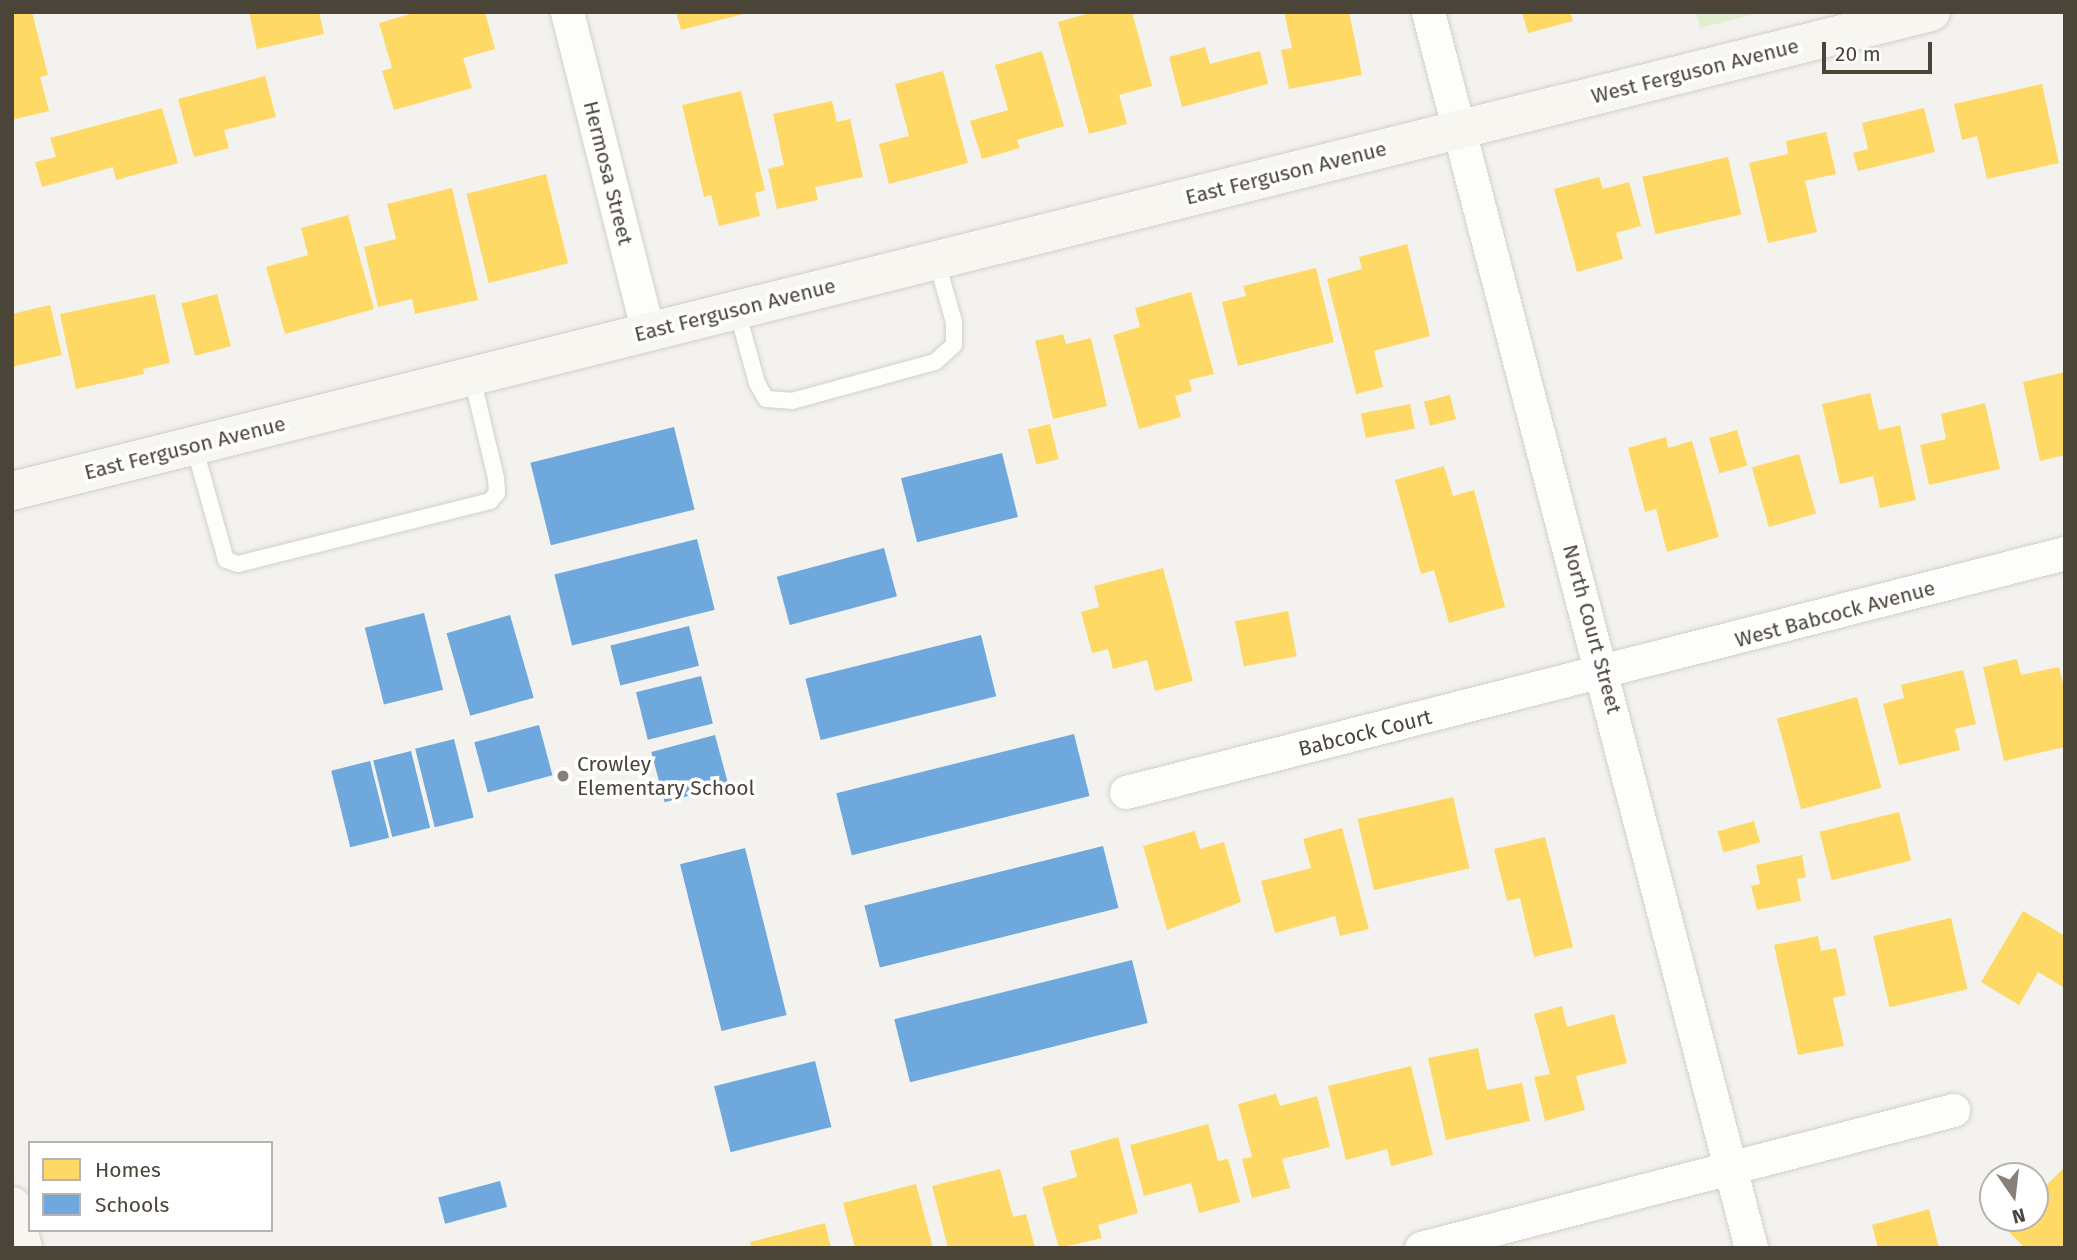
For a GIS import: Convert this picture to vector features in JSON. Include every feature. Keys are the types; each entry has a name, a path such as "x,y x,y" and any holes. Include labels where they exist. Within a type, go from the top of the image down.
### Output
{"street":[{"name":"Hermosa Street","path":"567,12 648,333"},
{"name":"North Court Street","path":"1428,12 1605,674 1751,1248"},
{"name":"West Ferguson Avenue","path":"1459,131 1931,12"},
{"name":"East Ferguson Avenue","path":"12,491 1459,131"},
{"name":"West Babcock Avenue","path":"1605,674 2065,554"},
{"name":"Babcock Court","path":"1126,792 1605,674"},
{"path":"1421,1248 1953,1110"},
{"path":"12,1206 23,1248"}],"lane":[{"path":"737,310 757,383 766,399 792,401 935,362 954,345 954,322 936,259"},
{"path":"194,446 226,560 238,564 490,501 497,493 496,478 471,377"}],"green space":[{"path":"1696,12 1763,12 1700,28"}],"building: Homes":[{"path":"12,12 32,12 48,75 40,77 49,111 12,120"},
{"path":"249,12 319,12 324,34 257,49"},
{"path":"417,12 485,12 495,49 463,58 472,88 394,110 382,71 392,68 379,23"},
{"path":"676,12 747,12 747,13 681,30"},
{"path":"1093,12 1132,12 1152,86 1119,95 1127,124 1089,134 1058,22"},
{"path":"1284,12 1349,12 1362,75 1289,89 1281,50 1292,48"},
{"path":"1522,12 1570,12 1573,21 1528,33"},
{"path":"1205,47 1210,64 1260,51 1268,84 1182,107 1169,57"},
{"path":"1042,51 1064,126 1017,140 1020,148 982,159 970,121 1008,110 995,65"},
{"path":"943,71 968,163 889,184 879,144 909,136 895,84"},
{"path":"265,76 276,117 224,130 229,148 194,157 178,99"},
{"path":"2042,84 2059,163 1987,179 1977,136 1962,140 1954,104"},
{"path":"741,91 765,190 755,193 760,216 719,226 711,195 704,197 682,105"},
{"path":"832,101 837,122 850,119 863,177 815,187 818,200 777,209 768,169 784,165 773,114"},
{"path":"162,108 178,163 116,180 113,167 42,187 35,162 56,157 50,138"},
{"path":"1924,108 1935,152 1858,171 1853,153 1868,149 1862,123"},
{"path":"1826,132 1836,174 1805,181 1817,232 1768,243 1749,163 1788,154 1786,141"},
{"path":"1728,157 1741,214 1656,234 1642,177"},
{"path":"546,174 568,263 489,283 466,194"},
{"path":"1599,177 1603,189 1629,182 1641,226 1616,233 1623,259 1577,272 1554,189"},
{"path":"452,188 478,300 415,314 412,299 378,307 364,247 396,239 387,204"},
{"path":"348,215 374,309 285,334 266,267 308,255 301,228"},
{"path":"1407,244 1430,336 1374,351 1383,387 1356,394 1327,279 1362,269 1359,257"},
{"path":"1316,268 1334,342 1238,366 1222,302 1246,296 1243,286"},
{"path":"1191,292 1214,374 1189,380 1192,391 1175,396 1181,417 1139,429 1113,335 1140,327 1135,308"},
{"path":"155,294 170,363 143,369 144,374 76,389 60,314"},
{"path":"217,294 231,346 195,356 181,304"},
{"path":"50,305 62,355 12,367 12,314"},
{"path":"1063,334 1066,344 1091,338 1107,406 1053,419 1035,341"},
{"path":"2065,372 2065,455 2040,461 2023,382"},
{"path":"1870,393 1879,430 1900,425 1916,500 1880,508 1873,476 1840,484 1822,404"},
{"path":"1450,395 1456,419 1430,426 1424,402"},
{"path":"1985,403 2000,469 1929,485 1920,445 1946,439 1941,414"},
{"path":"1410,404 1415,429 1366,438 1361,414"},
{"path":"1050,424 1059,459 1036,464 1028,430"},
{"path":"1737,430 1747,466 1719,474 1709,438"},
{"path":"1666,437 1668,448 1692,441 1719,537 1667,552 1656,509 1645,512 1628,448"},
{"path":"1799,454 1816,514 1769,527 1752,468"},
{"path":"1444,466 1453,496 1474,490 1505,607 1449,623 1434,570 1421,574 1395,480"},
{"path":"1163,568 1193,681 1155,691 1147,660 1113,669 1108,649 1092,653 1081,612 1099,607 1094,586"},
{"path":"1288,611 1297,656 1244,666 1235,621"},
{"path":"2017,659 2021,675 2059,667 2065,692 2065,747 2004,761 1983,667"},
{"path":"1963,670 1976,724 1955,729 1960,750 1899,765 1883,704 1904,698 1901,685"},
{"path":"1857,697 1881,788 1801,809 1777,718"},
{"path":"1453,797 1469,868 1374,890 1358,819"},
{"path":"1899,812 1911,861 1832,880 1819,832"},
{"path":"1754,821 1760,842 1724,853 1717,831"},
{"path":"1342,828 1369,929 1340,936 1335,916 1275,933 1261,881 1311,868 1303,839"},
{"path":"1195,831 1200,849 1224,842 1241,902 1167,930 1143,846"},
{"path":"1545,837 1573,947 1534,957 1520,898 1507,901 1494,849"},
{"path":"1802,855 1806,877 1797,879 1801,901 1757,910 1751,886 1760,884 1756,865"},
{"path":"2023,911 2065,936 2065,988 2038,972 2019,1005 1981,982"},
{"path":"1951,918 1967,989 1889,1007 1873,936"},
{"path":"1818,936 1821,951 1836,948 1846,995 1833,998 1844,1046 1798,1055 1774,945"},
{"path":"1562,1006 1567,1027 1614,1014 1627,1063 1576,1076 1585,1110 1545,1121 1534,1077 1550,1074 1534,1014"},
{"path":"1478,1048 1487,1090 1522,1083 1530,1121 1446,1140 1428,1058"},
{"path":"1411,1066 1433,1155 1391,1166 1387,1149 1346,1160 1328,1086"},
{"path":"1276,1094 1280,1106 1317,1096 1330,1147 1282,1159 1290,1188 1252,1198 1242,1159 1252,1157 1238,1104"},
{"path":"1208,1124 1218,1161 1228,1159 1240,1202 1199,1213 1191,1183 1144,1196 1130,1145"},
{"path":"1118,1137 1138,1213 1098,1225 1102,1238 1059,1248 1042,1187 1077,1177 1070,1151"},
{"path":"2065,1167 2065,1248 2025,1248 2009,1232 2049,1232 2049,1182"},
{"path":"1000,1169 1013,1217 1026,1214 1035,1248 948,1248 932,1186"},
{"path":"916,1184 933,1248 855,1248 843,1203"},
{"path":"1929,1209 1939,1248 1878,1248 1872,1225"},
{"path":"825,1223 831,1248 752,1248 750,1242"}],"building: Schools":[{"path":"674,427 695,509 551,545 530,463"},
{"path":"1002,453 1018,517 917,542 901,478"},
{"path":"697,539 715,610 572,645 554,575"},
{"path":"884,548 897,596 790,625 777,577"},
{"path":"424,613 443,690 384,704 365,628"},
{"path":"510,615 534,698 470,716 447,633"},
{"path":"689,626 699,666 620,685 610,646"},
{"path":"981,635 996,696 821,740 805,679"},
{"path":"701,676 713,724 648,740 636,692"},
{"path":"539,725 552,775 488,793 474,742"},
{"path":"1074,734 1089,796 852,855 836,793"},
{"path":"715,735 728,785 665,802 651,752"},
{"path":"454,739 474,818 435,827 415,749"},
{"path":"411,751 430,828 392,837 373,760"},
{"path":"370,761 389,838 350,847 331,771"},
{"path":"1103,846 1118,908 880,968 864,906"},
{"path":"745,848 787,1015 722,1031 680,864"},
{"path":"1132,960 1148,1023 910,1082 894,1019"},
{"path":"815,1061 831,1127 731,1152 714,1086"},
{"path":"500,1181 507,1207 445,1224 438,1198"}],"place":[{"name":"Crowley Elementary School","path":"563,776"}]}
